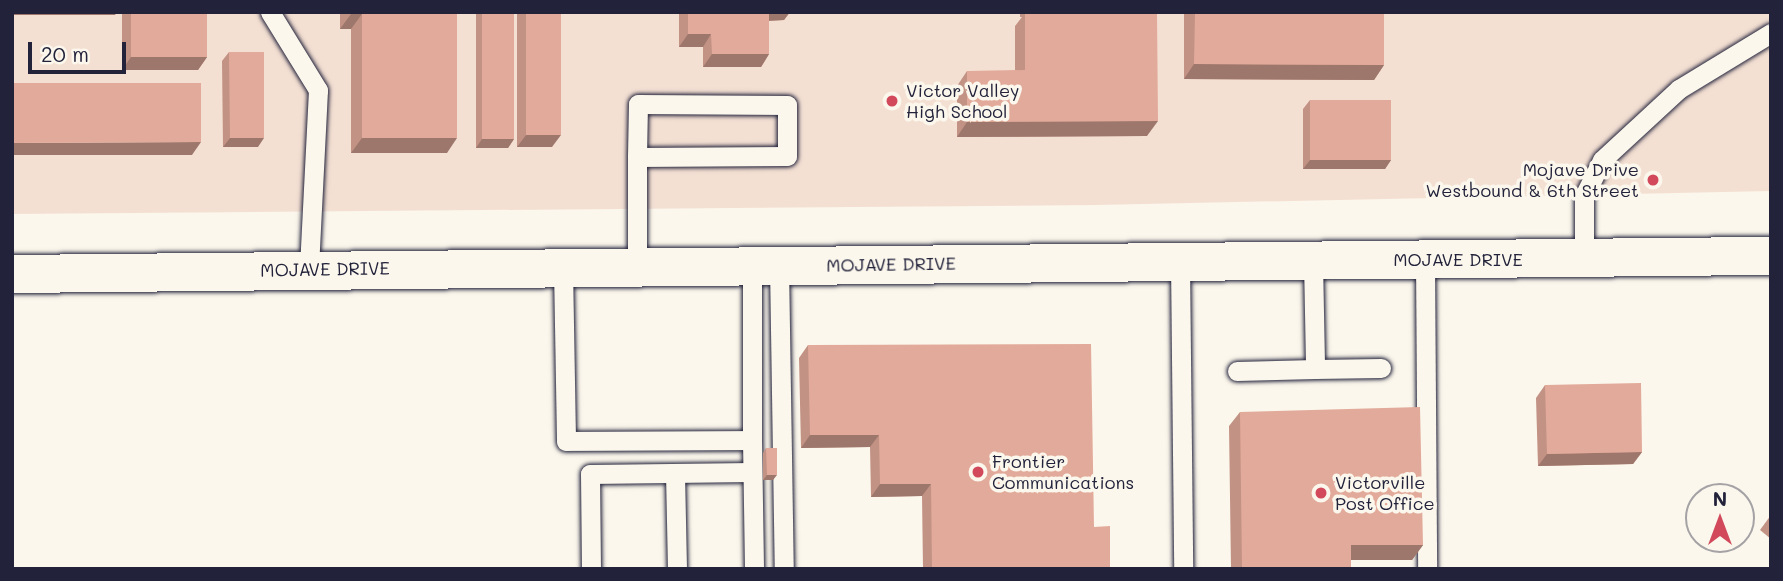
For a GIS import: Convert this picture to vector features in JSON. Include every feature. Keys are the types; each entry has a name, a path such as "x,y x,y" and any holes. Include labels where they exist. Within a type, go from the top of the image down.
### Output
{"main road":[{"name":"MOJAVE DRIVE","path":"12,274 1771,256"}],"lane":[{"path":"270,12 318,90 309,269"},
{"path":"1584,258 1584,196 1602,160 1679,89 1771,33"},
{"path":"638,157 787,156 787,104 638,104 638,157 638,266"},
{"path":"1425,259 1427,569"},
{"path":"1313,260 1315,369"},
{"path":"1180,261 1183,569"},
{"path":"754,569 752,440 766,265"},
{"path":"766,265 784,569"},
{"path":"563,267 566,441 752,440"},
{"path":"1237,371 1381,368"},
{"path":"591,569 590,474 752,472"},
{"path":"675,473 677,569"}],"shaded area":[{"name":"Victor Valley High School","path":"12,12 1771,12 1771,191 1097,205 12,214"}],"building":[{"path":"131,12 207,12 207,57 131,57"},
{"path":"351,12 457,12 457,138 362,138 362,14"},
{"path":"482,12 514,12 514,139 482,139"},
{"path":"526,12 561,12 561,135 526,135"},
{"path":"688,12 769,12 769,54 712,54 711,34 688,34"},
{"path":"1025,12 1157,12 1158,121 967,122 967,71 1025,70"},
{"path":"1195,12 1384,12 1384,65 1194,64"},
{"path":"229,52 264,52 264,138 230,138"},
{"path":"12,83 201,83 201,142 12,143"},
{"path":"1310,100 1391,100 1391,160 1310,160"},
{"name":"Frontier Communications","path":"1091,344 1094,527 1110,526 1110,569 932,569 931,484 880,484 879,435 810,435 808,345"},
{"path":"1641,383 1642,452 1547,454 1545,385"},
{"name":"Victorville Post Office","path":"1420,407 1423,545 1351,545 1351,569 1242,569 1240,412"},
{"path":"766,448 777,448 777,475 767,475"}],"place":[{"name":"Victor Valley High School","path":"892,101"},
{"name":"Mojave Drive Westbound & 6th Street","path":"1653,180"},
{"name":"Frontier Communications","path":"978,472"},
{"name":"Victorville Post Office","path":"1321,493"}]}
